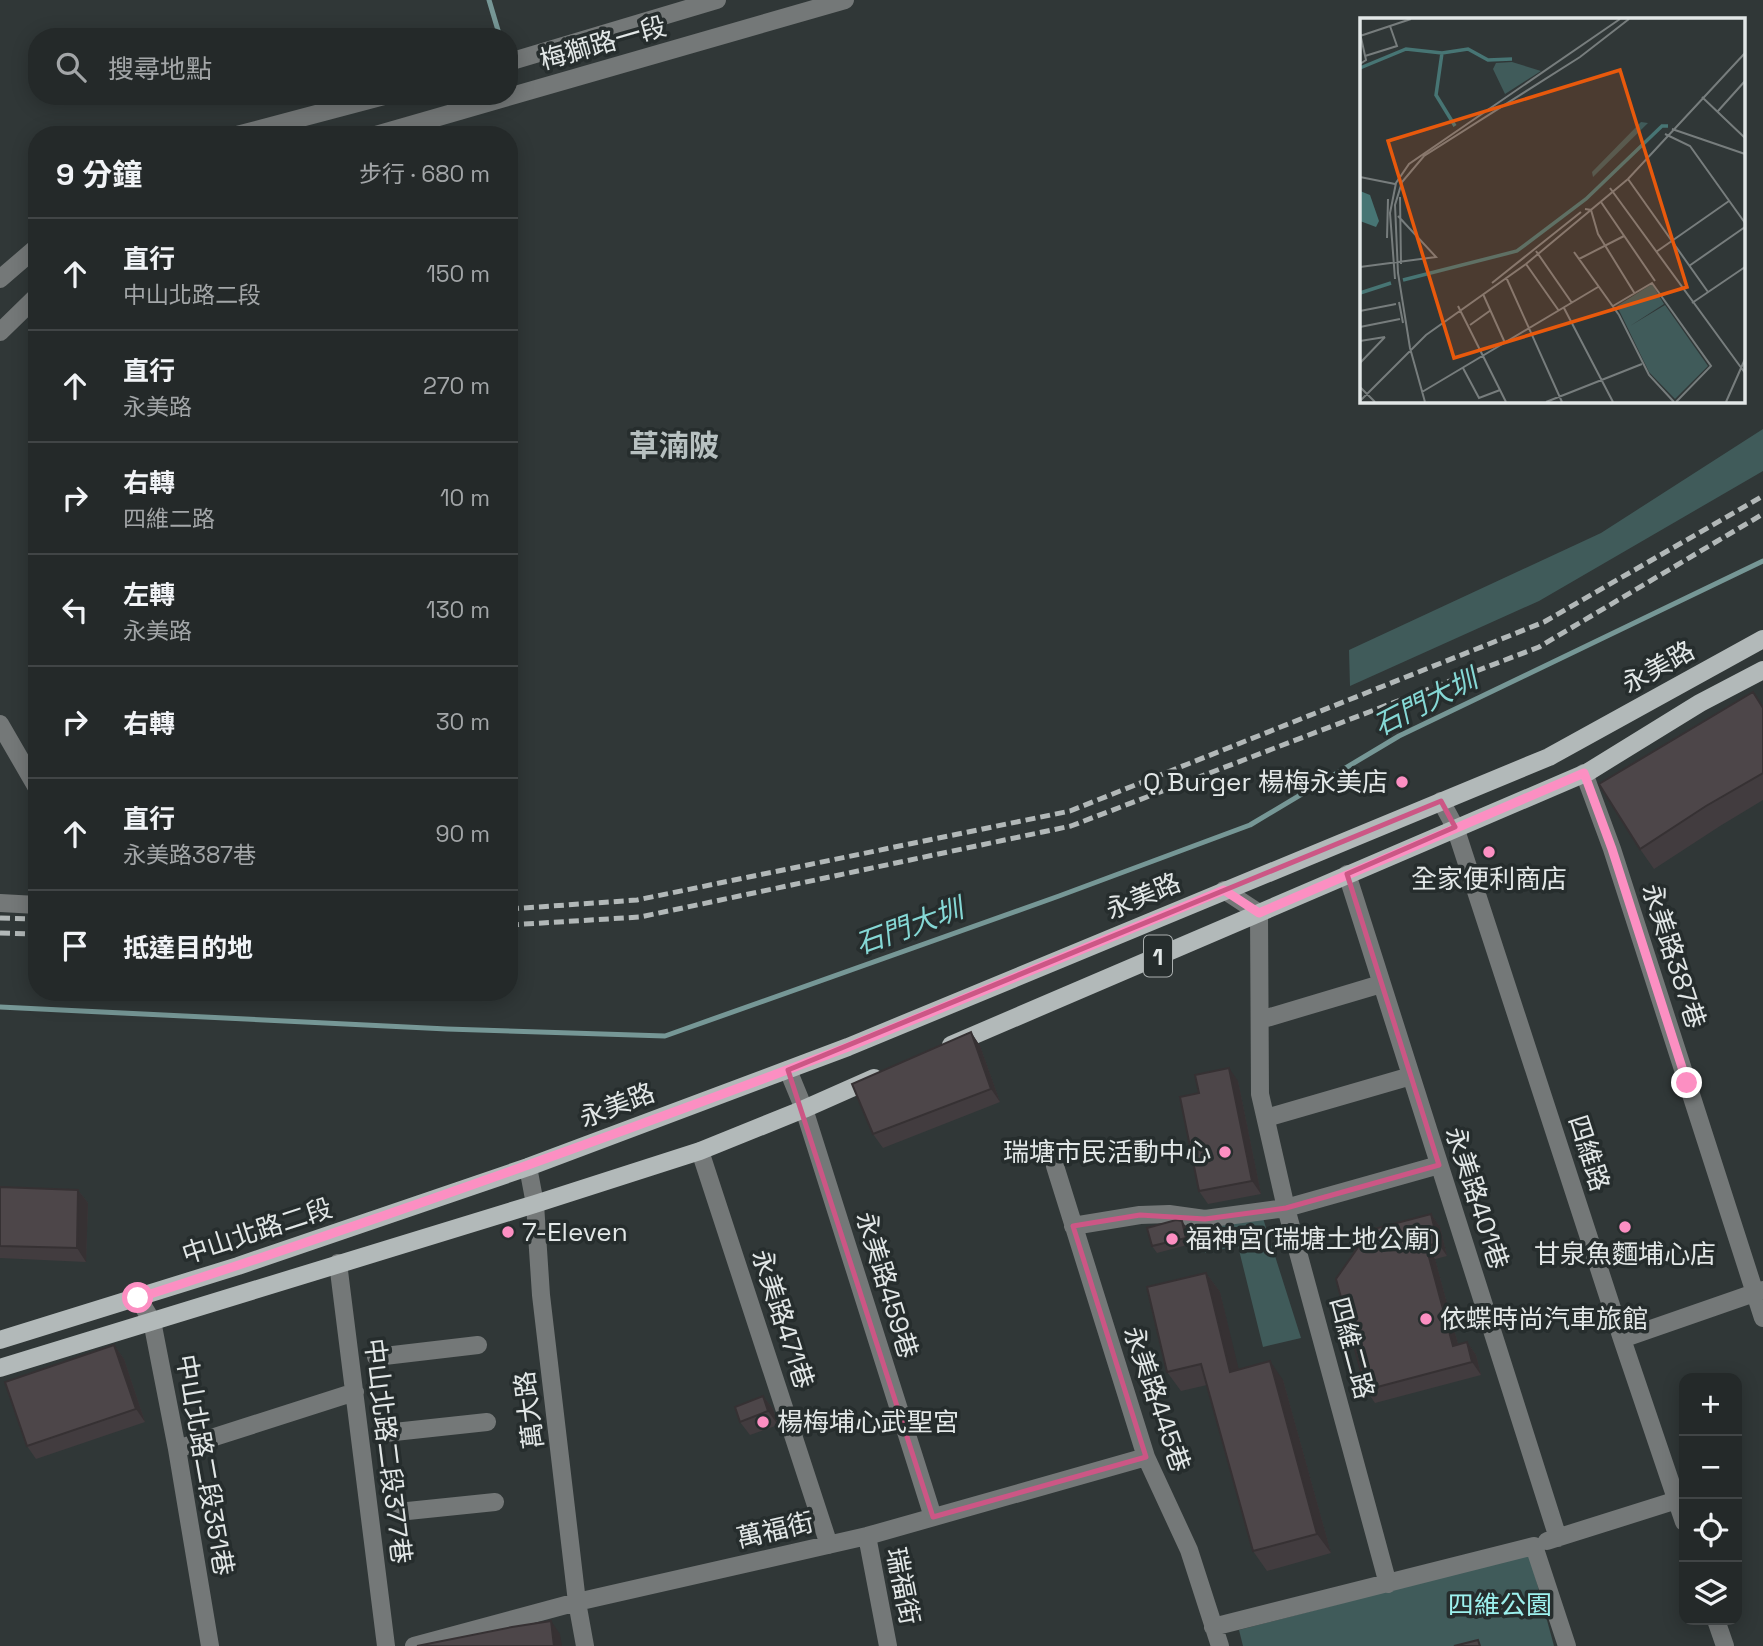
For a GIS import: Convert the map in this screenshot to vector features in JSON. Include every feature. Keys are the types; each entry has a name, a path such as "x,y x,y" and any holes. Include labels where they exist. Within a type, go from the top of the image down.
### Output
{"main road":[{"name":"永美路","path":"528,1167 848,1047 1549,757 1763,639"},
{"name":"永美路","path":"934,1052 1584,773 1700,703 1763,670"},
{"path":"535,1204 700,1151 884,1073"},
{"name":"中山北路二段","path":"0,1339 138,1298 528,1167"},
{"name":"中山北路二段","path":"0,1368 535,1204"}],"street":[{"name":"梅獅路一段","path":"518,59 717,0"},
{"name":"梅獅路一段","path":"518,94 845,0"},
{"path":"271,126 350,105"},
{"name":"梅獅路一段","path":"407,126 480,105"},
{"path":"0,279 28,255"},
{"path":"0,349 6,325 28,304"},
{"path":"0,724 28,772"},
{"name":"永美路387巷","path":"1584,773 1612,849 1759,1291 1763,1318"},
{"name":"四維路","path":"1441,802 1455,827 1679,1506"},
{"name":"永美路401巷","path":"1347,874 1558,1538"},
{"path":"1224,890 1259,913"},
{"path":"0,903 28,905"},
{"name":"四維二路","path":"1259,913 1260,1094 1286,1208 1388,1584"},
{"path":"1260,1020 1381,984"},
{"name":"永美路459巷","path":"788,1070 804,1109 933,1517"},
{"path":"1266,1118 1411,1076"},
{"name":"永美路471巷","path":"700,1151 829,1545"},
{"path":"1073,1226 1140,1215 1169,1214 1205,1219 1286,1208 1439,1165"},
{"name":"永美路445巷","path":"1055,1166 1146,1457 1189,1550 1220,1646"},
{"name":"萬大路","path":"528,1167 535,1204 541,1295 577,1602 585,1646"},
{"name":"中山北路二段377巷","path":"338,1263 386,1646"},
{"path":"1622,1339 1759,1291"},
{"name":"中山北路二段351巷","path":"138,1298 152,1321 177,1449 210,1646"},
{"path":"376,1357 478,1345"},
{"path":"177,1449 355,1392"},
{"path":"386,1433 487,1422"},
{"name":"萬福街","path":"414,1646 577,1602 867,1536 1146,1457"},
{"path":"1213,1627 1534,1546 1677,1500"},
{"path":"398,1512 495,1502"},
{"name":"瑞福街","path":"867,1536 888,1646"},
{"path":"1534,1546 1567,1646"},
{"path":"1718,1625 1725,1646"}],"highlighted area":[{"path":"1441,801 1455,827 1347,874 1439,1165 1286,1208 1205,1219 1140,1215 1073,1226 1146,1457 933,1517 788,1070"}],"green space":[{"path":"1763,429 1763,471 1539,601 1350,686 1349,650 1601,533"},
{"path":"1262,1215 1301,1338 1263,1347 1238,1246 1205,1253 1202,1231"},
{"name":"四維公園","path":"1529,1554 1554,1646 1243,1646 1239,1630"}],"building":[{"path":"1753,692 1763,708 1763,773 1640,849 1599,784"},
{"path":"971,1032 991,1089 873,1134 852,1084"},
{"name":"瑞塘市民活動中心","path":"1229,1068 1252,1181 1199,1191 1180,1097 1199,1093 1195,1075"},
{"path":"0,1187 78,1190 77,1248 0,1246"},
{"name":"依蝶時尚汽車旅館","path":"1431,1214 1438,1243 1426,1246 1453,1346 1467,1342 1472,1362 1366,1390 1336,1279 1370,1230"},
{"path":"1176,1220 1182,1221 1186,1238 1152,1246 1147,1228"},
{"path":"1206,1273 1230,1372 1270,1361 1317,1534 1253,1551 1201,1364 1167,1372 1147,1287"},
{"path":"114,1345 136,1409 27,1446 5,1382"},
{"path":"763,1396 768,1411 740,1422 735,1407"},
{"path":"551,1621 554,1646 417,1646 512,1627"},
{"path":"1478,1640 1480,1646 1454,1646"}],"waterway":[{"path":"489,0 497,28"},
{"name":"石門大圳","path":"0,1007 447,1029 665,1036 1250,825 1399,736 1763,561"}],"railway":[{"path":"518,908 637,900 1070,811 1544,622 1763,496"},
{"path":"518,924 640,917 1071,826 1539,647 1763,514"},
{"path":"0,918 28,919"},
{"path":"0,933 28,934"}],"place":[{"name":"Q Burger 楊梅永美店","path":"1402,782"},
{"name":"全家便利商店","path":"1489,852"},
{"name":"瑞塘市民活動中心","path":"1225,1152"},
{"name":"甘泉魚麵埔心店","path":"1625,1227"},
{"name":"7-Eleven","path":"508,1232"},
{"name":"福神宮(瑞塘土地公廟)","path":"1172,1239"},
{"name":"依蝶時尚汽車旅館","path":"1426,1319"},
{"name":"楊梅埔心武聖宮","path":"763,1422"}],"district":[{"name":"草湳陂","path":"674,445"}],"route":[{"path":"138,1298 528,1167 788,1070 1224,890 1259,913 1584,773 1612,849 1687,1083"}]}
